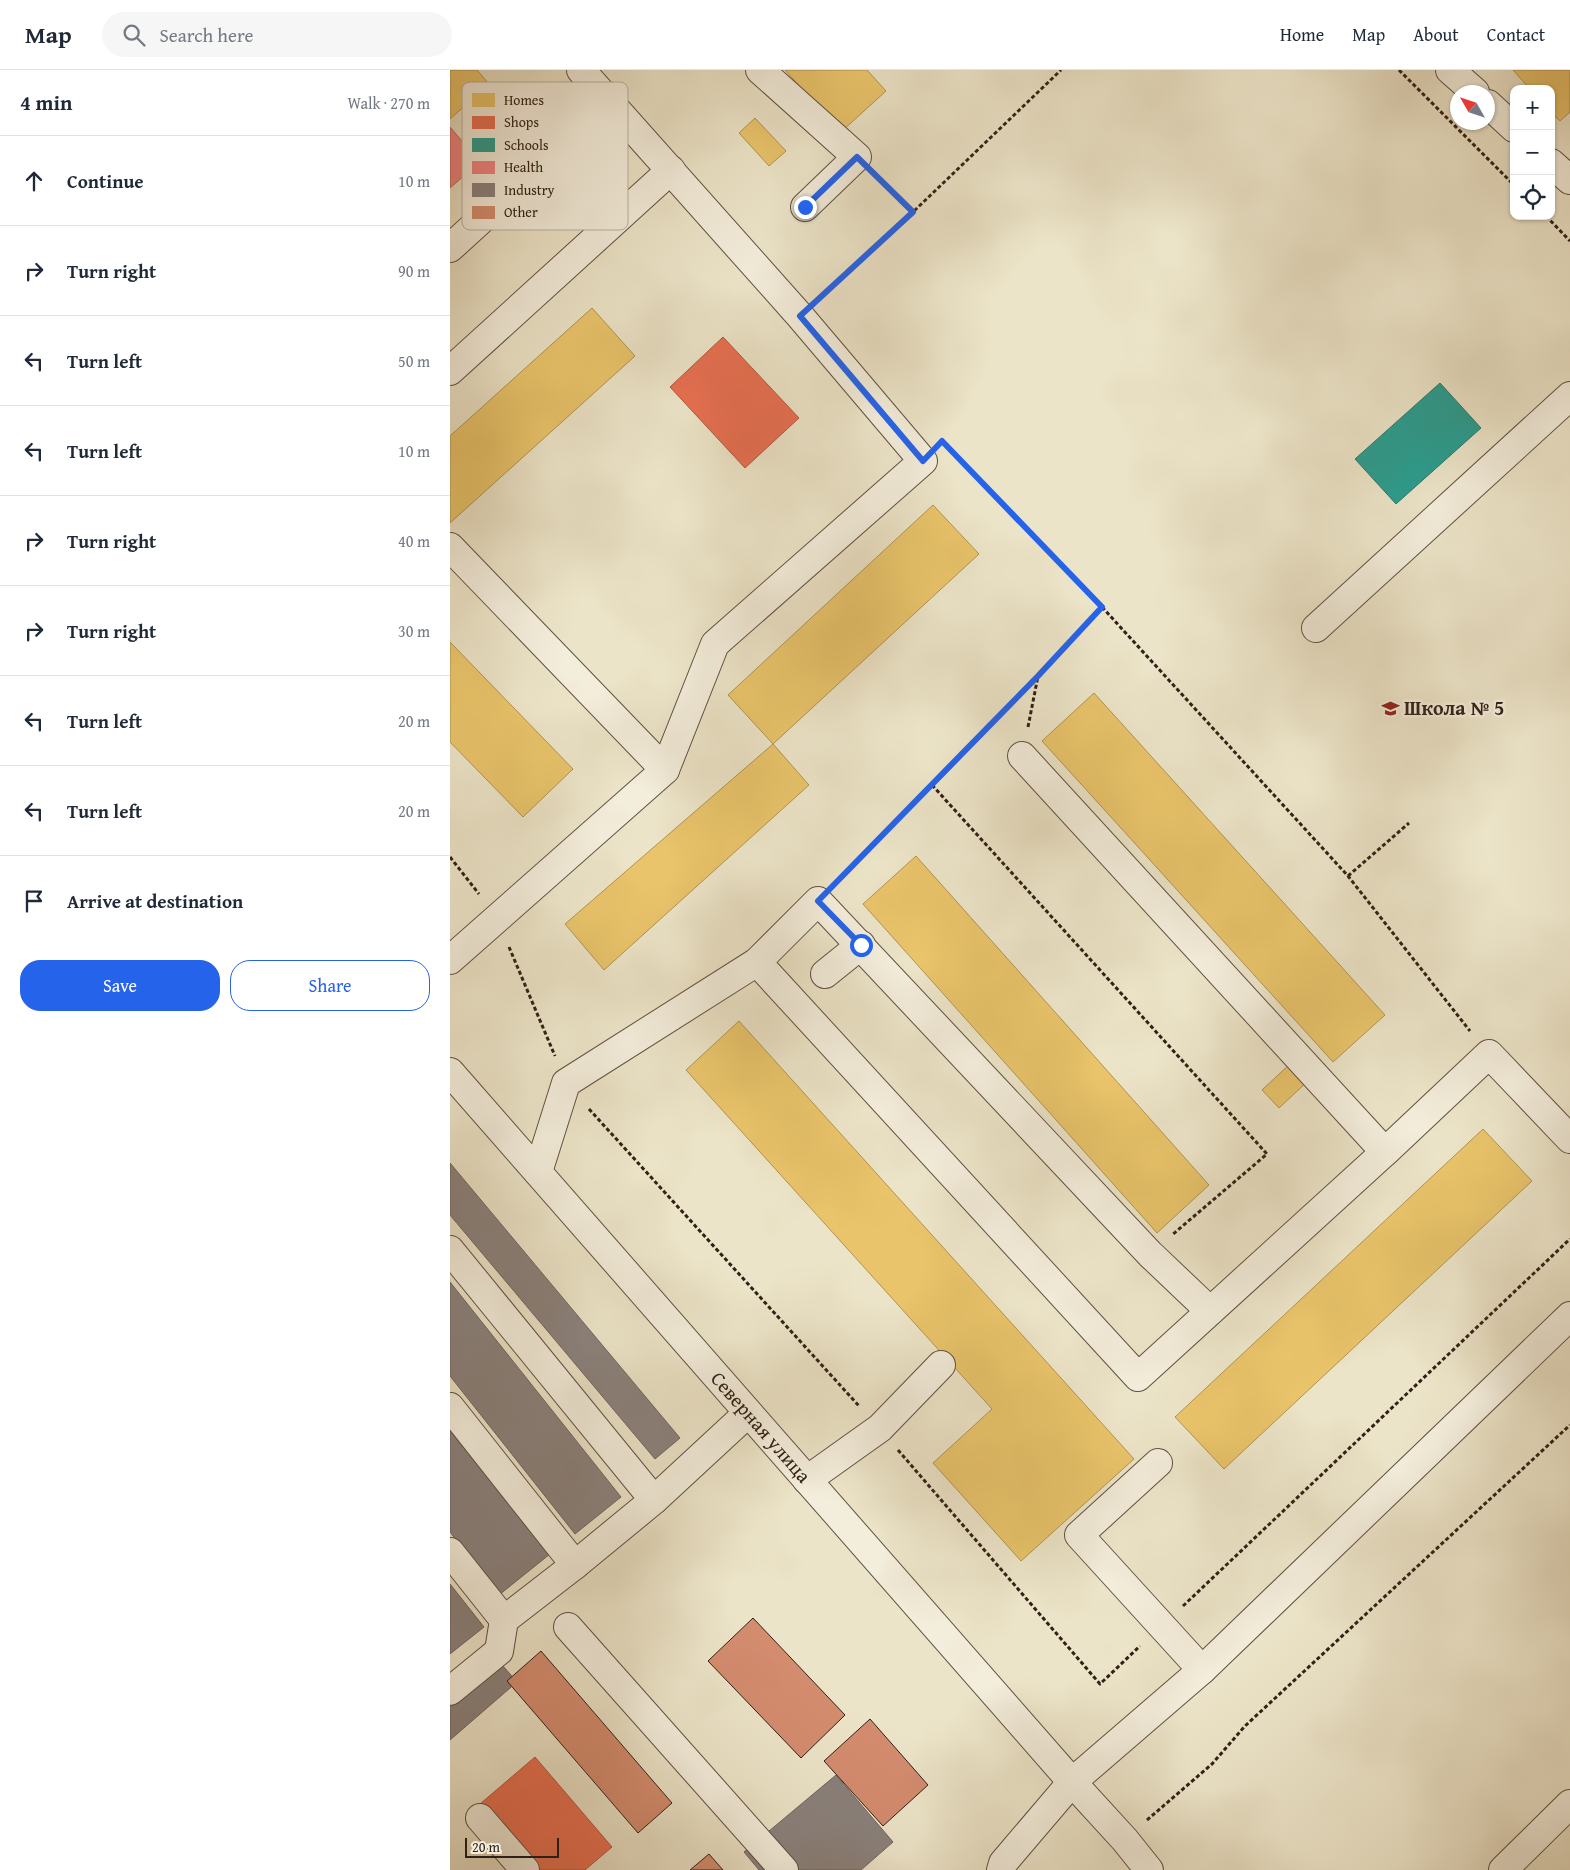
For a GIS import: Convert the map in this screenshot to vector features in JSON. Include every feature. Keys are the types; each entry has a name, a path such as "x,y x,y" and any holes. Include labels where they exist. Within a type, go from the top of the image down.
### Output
{"street":[{"path":"581,70 592,82"},
{"path":"760,70 857,157 805,207"},
{"path":"1450,70 1467,85"},
{"path":"1495,110 1510,124"},
{"path":"450,960 666,770 715,644 923,461 800,316 628,122"},
{"path":"628,209 671,170"},
{"path":"450,248 470,230"},
{"path":"450,371 605,230"},
{"path":"1316,628 1570,396"},
{"path":"450,547 666,770"},
{"path":"1022,756 1385,1152"},
{"path":"538,1172 566,1084 757,962 818,901 1150,1254 1210,1311"},
{"path":"824,974 861,945"},
{"path":"757,962 1138,1376 1385,1152 1488,1054 1570,1139"},
{"name":"Северная улица","path":"450,1072 1072,1782 1125,1840 1149,1870"},
{"path":"450,1250 654,1500"},
{"path":"1000,1868 1072,1782 1202,1670 1570,1316"},
{"path":"807,1480 880,1428 941,1365"},
{"path":"450,1407 575,1565"},
{"path":"450,1691 500,1651 504,1620 654,1500 748,1413"},
{"path":"1158,1463 1079,1535 1202,1670"},
{"path":"450,1552 504,1620"},
{"path":"568,1627 784,1870"},
{"path":"1503,1870 1570,1804"},
{"path":"480,1818 525,1870"}],"path":[{"path":"800,316 913,212 1060,70"},
{"path":"1399,70 1510,180"},
{"path":"857,157 913,212"},
{"path":"1550,220 1570,241"},
{"path":"923,461 942,441 1102,607 1348,876 1488,1054"},
{"path":"818,901 1038,676 1102,607"},
{"path":"1022,756 1038,676"},
{"path":"932,785 1268,1154 1150,1254"},
{"path":"1348,876 1409,823"},
{"path":"450,857 497,918 566,1084 880,1428 1100,1684 1570,1239"},
{"path":"1125,1840 1212,1764 1245,1726 1570,1425"}],"building: Homes":[{"path":"450,70 477,70 487,82 462,82 462,108 450,119"},
{"path":"785,70 867,70 886,91 841,132"},
{"path":"1513,70 1570,70 1570,112 1560,121 1555,116 1555,85 1526,85"},
{"path":"755,118 786,151 769,166 739,133"},
{"path":"592,308 635,356 450,523 450,436"},
{"path":"933,505 979,554 773,744 728,695"},
{"path":"450,642 573,769 523,817 450,742"},
{"path":"1094,693 1385,1015 1333,1062 1042,741"},
{"path":"773,744 809,785 604,970 565,924"},
{"path":"916,856 1209,1185 1157,1233 863,904"},
{"path":"739,1021 1134,1459 1021,1561 933,1463 992,1409 686,1070"},
{"path":"1292,1062 1309,1080 1279,1108 1262,1090"},
{"path":"1483,1129 1532,1181 1224,1469 1175,1417"}],"building: Shops":[{"path":"723,337 799,418 745,468 670,387"},
{"path":"535,1757 612,1847 585,1870 537,1870 480,1804"}],"building: Schools":[{"path":"1440,383 1481,428 1396,504 1355,459"}],"building: Health":[{"path":"450,127 462,141 462,178 450,188"}],"building: Industry":[{"path":"450,1163 680,1438 655,1459 450,1215"},
{"path":"450,1282 621,1497 575,1534 450,1376"},
{"path":"450,1427 550,1554 499,1595 450,1532"},
{"path":"450,1584 484,1627 450,1654"},
{"path":"496,1658 517,1682 450,1740 450,1698"},
{"path":"836,1775 893,1842 861,1870 759,1870 744,1852"}],"building: Other":[{"path":"753,1618 845,1715 801,1758 708,1661"},
{"path":"541,1651 672,1803 638,1833 507,1681"},
{"path":"870,1719 928,1785 883,1826 824,1761"},
{"path":"709,1854 723,1870 690,1870"}],"place":[{"name":"Школа № 5","path":"1390,708"}],"route":[{"path":"805,207 857,157 913,212 800,316 923,461 942,441 1102,607 1038,676 818,901 861,945"}]}
